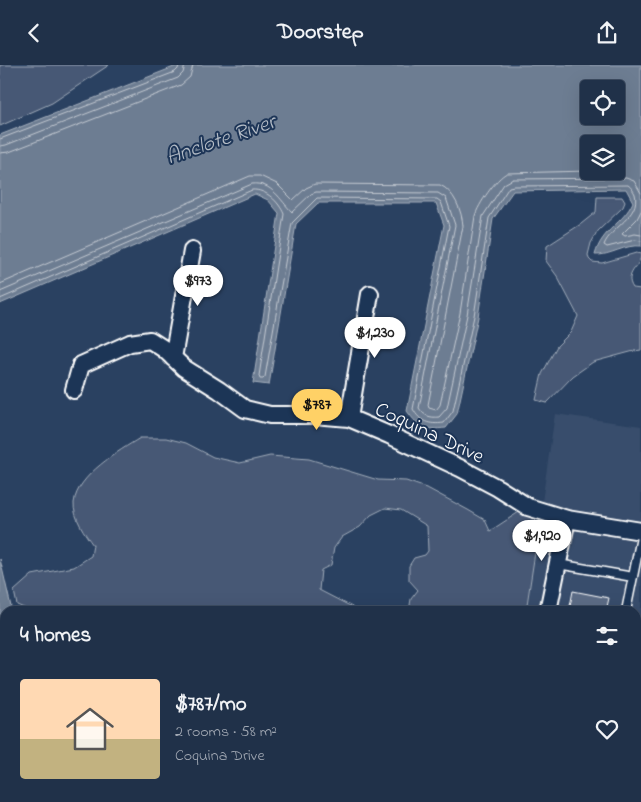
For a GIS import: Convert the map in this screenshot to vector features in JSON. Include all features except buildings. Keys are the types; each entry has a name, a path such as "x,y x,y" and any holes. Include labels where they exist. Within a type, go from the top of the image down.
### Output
{"street":[{"path":"174,358 192,251"},
{"path":"350,418 370,294"},
{"name":"Coquina Drive","path":"74,390 81,365 130,343 150,340 164,349 184,368 220,390 245,409 270,415 313,415 350,418 460,468 498,488 528,507 567,519 641,531"},
{"path":"549,606 567,519"}],"lane":[{"path":"627,606 641,537"},
{"path":"558,563 633,577"}],"shaded area":[{"path":"0,65 109,65 52,103 0,126"},
{"path":"597,197 622,197 625,202 623,207 598,231 591,243 589,259 592,262 602,263 636,253 641,254 631,274 630,283 633,288 641,289 641,350 593,362 573,376 547,403 536,400 542,374 557,346 571,332 578,316 557,276 546,261 547,246 596,212"},
{"path":"555,414 641,426 641,522 569,510 542,502"},
{"path":"140,438 166,438 186,443 213,457 240,463 270,456 309,459 378,480 406,481 429,489 485,520 490,531 519,512 540,520 527,606 411,606 411,599 418,590 409,580 409,566 414,558 425,555 428,551 427,526 401,510 385,508 371,515 360,527 342,537 334,548 331,565 321,570 319,590 350,606 17,605 14,591 32,575 74,567 91,556 93,545 75,514 74,503 83,483 100,465"},
{"path":"540,520 558,526 541,606 527,606"},
{"path":"573,529 641,540 641,606 557,606"}],"water":[{"name":"Anclote River","path":"179,65 641,65 641,246 595,255 602,239 624,216 633,202 626,189 513,191 493,219 478,317 457,414 446,428 433,429 424,427 416,422 407,411 444,225 436,203 318,203 296,224 269,385 253,383 279,213 268,200 255,194 0,304 0,135"},
{"path":"0,559 11,606 0,606"}]}
